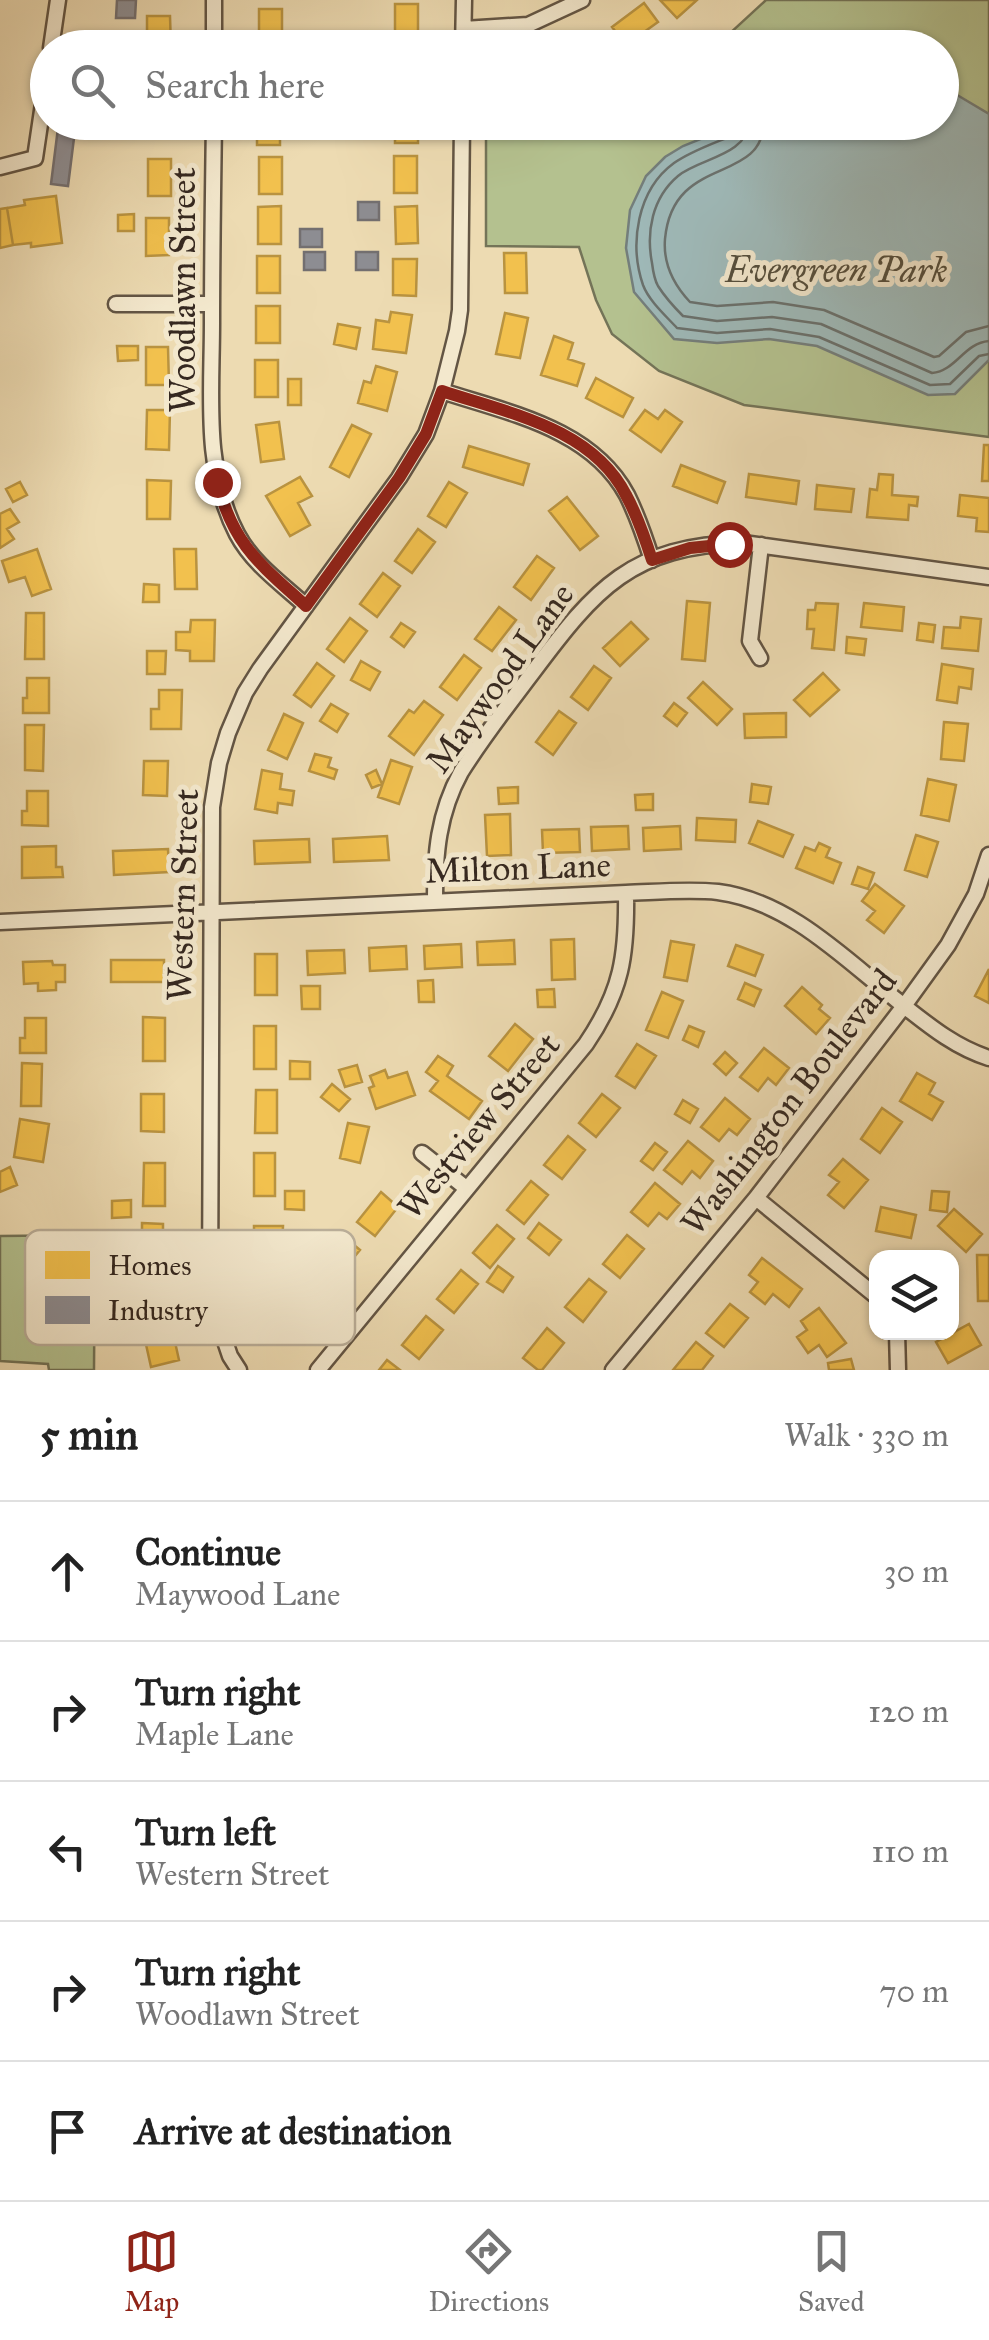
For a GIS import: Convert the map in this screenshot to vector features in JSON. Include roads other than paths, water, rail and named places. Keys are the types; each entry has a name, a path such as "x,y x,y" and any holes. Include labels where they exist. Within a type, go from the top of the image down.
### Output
{"street":[{"path":"54,30 58,0"},
{"path":"214,0 214,30"},
{"path":"464,0 464,29 528,25 582,0"},
{"path":"0,167 34,158 37,140"},
{"name":"Woodlawn Street","path":"214,140 213,447 221,498 247,550 306,606"},
{"name":"Western Street","path":"210,1230 212,807 219,763 245,693 399,478 426,434 442,391 460,310 462,140"},
{"path":"116,304 212,304"},
{"path":"442,391 550,428 588,449 626,495 652,560"},
{"path":"760,658 750,641 761,544"},
{"name":"Maywood Lane","path":"435,901 439,832 451,790 581,610 609,583 675,551 705,545 761,544 989,577"},
{"name":"Washington Boulevard","path":"613,1370 756,1198 904,1006 948,945 976,894 989,855"},
{"name":"Milton Lane","path":"0,922 720,892 758,902 805,928 946,1038 989,1058"},
{"name":"Westview Street","path":"355,1324 599,1025 620,976 626,893"},
{"path":"422,1153 466,1188"},
{"path":"756,1198 869,1290"},
{"path":"897,1340 898,1370"},
{"name":"Western Street","path":"226,1345 239,1370"},
{"name":"Westview Street","path":"318,1370 338,1345"}],"water":[{"path":"959,96 989,114 989,360 955,394 928,395 817,346 769,339 717,343 674,339 634,292 626,248 630,210 646,176 683,146 698,140 959,140"}],"park label":[{"name":"Evergreen Park","path":"836,270"}]}
